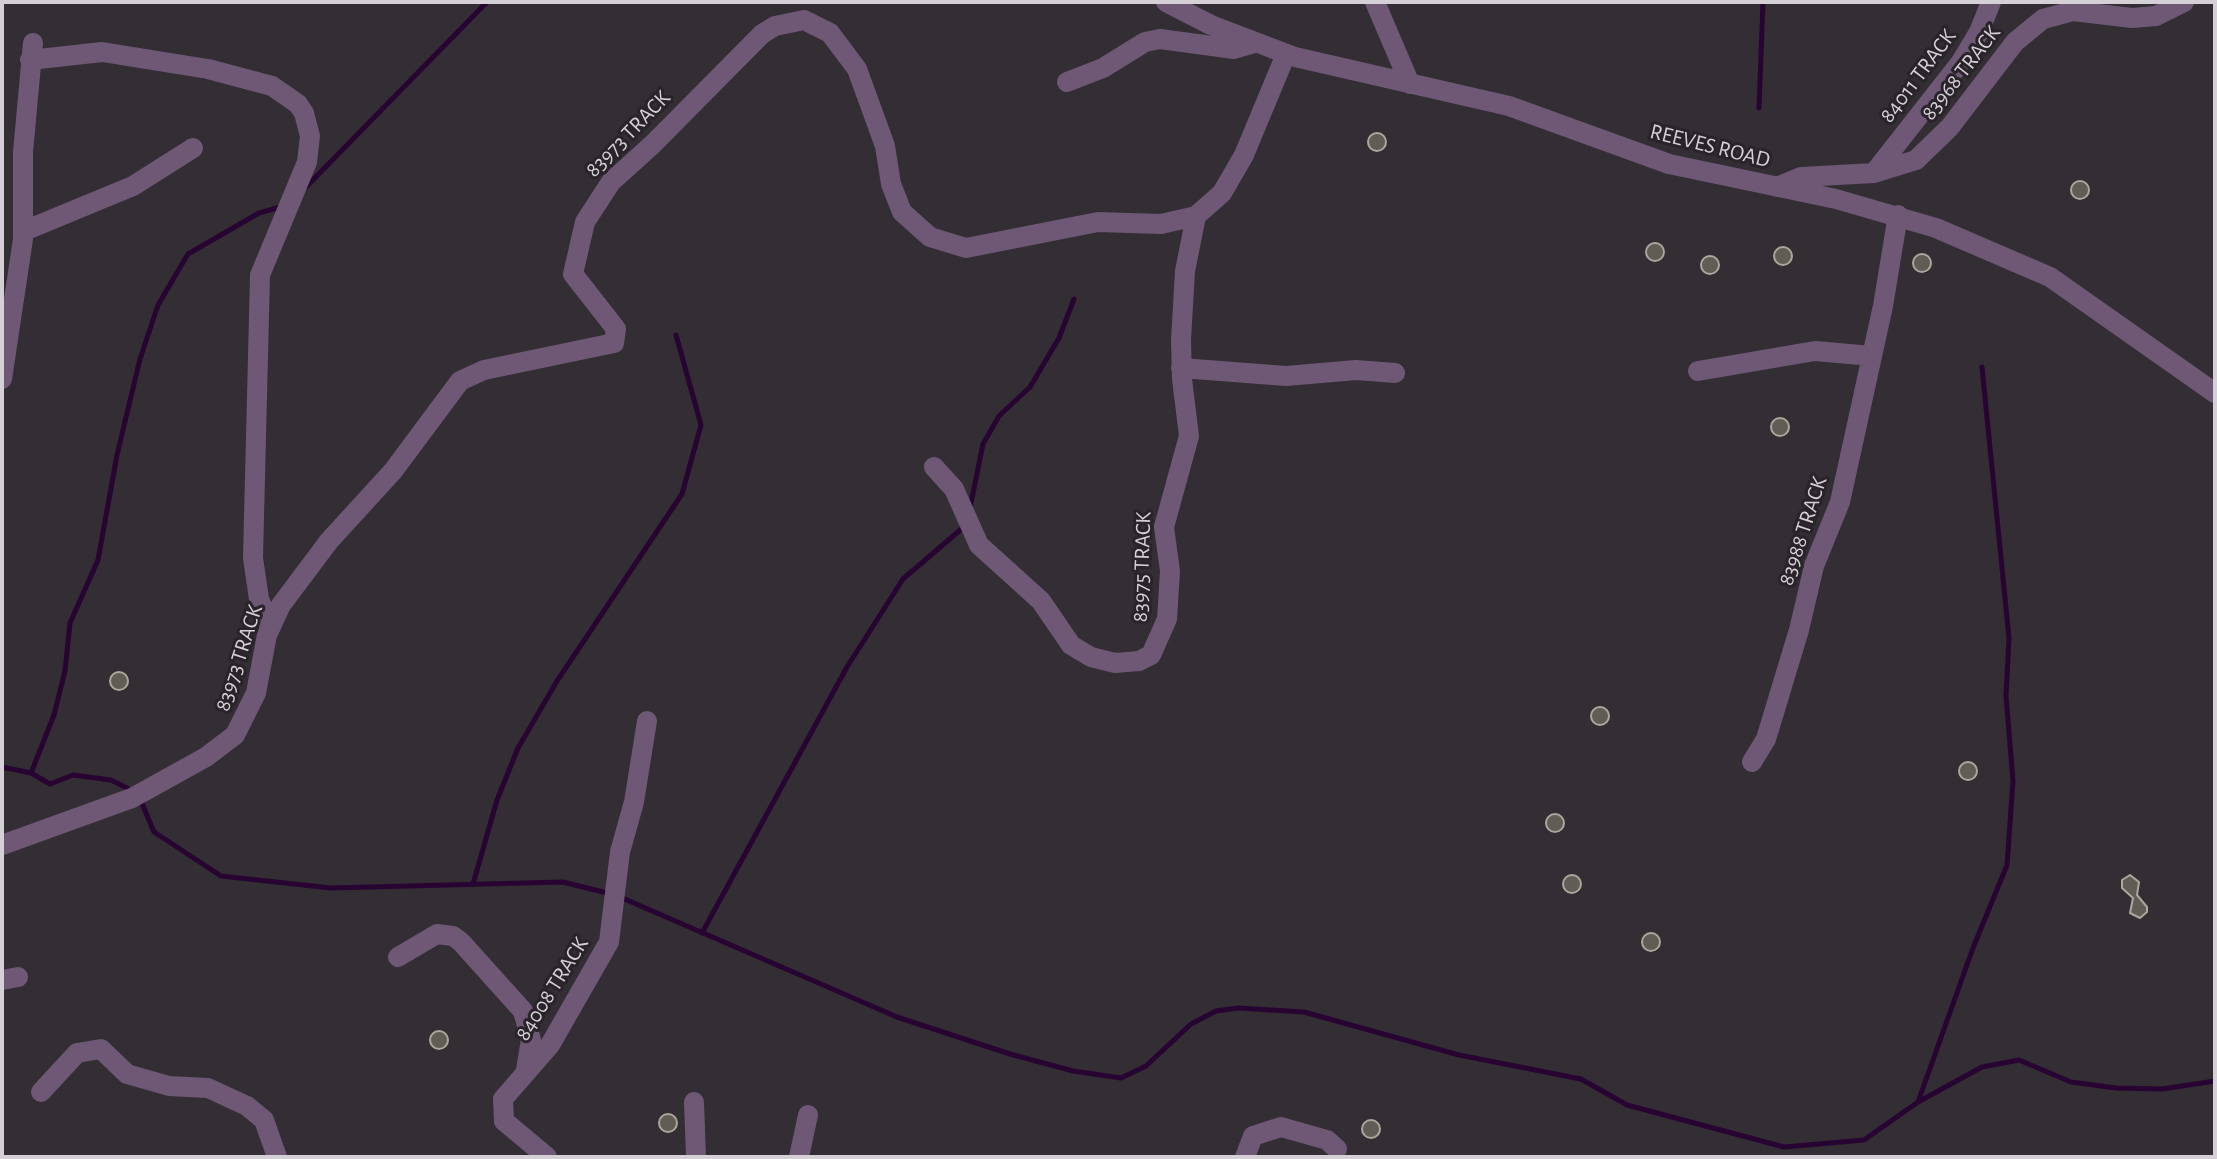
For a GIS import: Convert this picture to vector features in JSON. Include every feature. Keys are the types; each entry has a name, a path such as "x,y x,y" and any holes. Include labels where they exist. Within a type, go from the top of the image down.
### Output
{"street":[{"name":"REEVES ROAD","path":"1166,2 1286,54 1539,114 1669,164 1898,215 2050,277 2215,393"},
{"path":"1375,2 1410,84"},
{"name":"84011 TRACK","path":"1874,173 1961,62 1979,32 1991,2"},
{"name":"83968 TRACK","path":"1777,187 1801,177 1874,173 1916,160 1929,150 2015,42 2043,19 2073,11 2132,18 2156,16 2184,2"},
{"name":"83973 TRACK","path":"2,845 132,798 228,742 244,723 256,693 270,626 329,541 393,471 460,381 484,370 614,343 616,329 573,274 585,222 611,182 653,144 746,47 775,26 804,20 815,22 830,33 849,56 877,119 894,196 902,212 930,237 948,246 984,247 1098,222 1161,224 1196,216"},
{"path":"1067,82 1103,68 1145,42 1160,39 1234,49 1255,43"},
{"path":"2,379 24,231 23,152 31,52 102,52 208,69 272,86 298,104 304,113 310,136 307,162 260,275 253,558 259,599 270,626"},
{"path":"1196,216 1222,193 1244,155 1286,54"},
{"path":"24,231 133,186 193,148"},
{"name":"83988 TRACK","path":"1752,762 1766,739 1799,630 1814,566 1840,502 1857,412 1872,356 1898,215"},
{"name":"83975 TRACK","path":"934,467 954,489 979,545 1041,601 1071,645 1103,661 1139,661 1151,655 1167,619 1170,571 1164,527 1189,436 1181,368 1185,271 1196,216"},
{"path":"1698,371 1815,351 1872,356"},
{"path":"1181,368 1286,376 1356,370 1395,373"},
{"name":"84008 TRACK","path":"547,1157 502,1116 505,1095 550,1045 609,942 620,852 634,802 647,721"},
{"path":"398,957 437,934 457,938 523,1011 531,1040 526,1070"},
{"path":"41,1092 77,1053 101,1049 127,1074 169,1086 208,1088 247,1106 264,1120 277,1157"},
{"path":"694,1102 696,1157"},
{"path":"799,1157 808,1115"},
{"path":"1245,1157 1253,1136 1281,1127 1327,1140 1337,1149"}],"building":[{"path":"1377,133 1386,142 1377,151 1368,142"},
{"path":"2080,181 2089,190 2080,199 2071,190"},
{"path":"1655,243 1664,252 1655,261 1646,252"},
{"path":"1783,247 1792,256 1783,265 1774,256"},
{"path":"1922,254 1931,263 1922,272 1913,263"},
{"path":"1710,256 1719,265 1710,274 1701,265"},
{"path":"1780,418 1789,427 1780,436 1771,427"},
{"path":"119,672 128,681 119,690 110,681"},
{"path":"1600,707 1609,716 1600,725 1591,716"},
{"path":"1968,762 1977,771 1968,780 1959,771"},
{"path":"1555,814 1564,823 1555,832 1546,823"},
{"path":"1572,875 1581,884 1572,893 1563,884"},
{"path":"2130,875 2139,882 2137,895 2147,907 2147,912 2140,918 2130,913 2133,898 2122,888 2122,880"},
{"path":"1651,933 1660,942 1651,951 1642,942"},
{"path":"439,1031 448,1040 439,1049 430,1040"},
{"path":"668,1114 677,1123 668,1132 659,1123"},
{"path":"1371,1120 1380,1129 1371,1138 1362,1129"}],"waterway":[{"path":"306,187 487,2"},
{"path":"1759,108 1763,2"},
{"path":"31,773 54,715 65,671 70,623 98,560 117,455 140,359 158,305 188,254 259,213 284,206"},
{"path":"970,508 983,444 999,416 1030,387 1059,338 1074,299"},
{"path":"473,884 497,800 518,748 557,681 682,494 701,425 676,335"},
{"path":"1918,1102 1973,948 2007,865 2013,781 2006,696 2009,638 1982,367"},
{"path":"702,933 847,667 903,579 966,525"},
{"path":"2,767 31,773 50,784 73,775 111,780 127,788"},
{"path":"141,801 154,832 221,876 331,888 563,882 611,894"},
{"path":"620,897 897,1017 1010,1054 1073,1071 1121,1078 1146,1066 1191,1024 1216,1011 1238,1008 1304,1012 1459,1055 1581,1079 1627,1105 1784,1147 1864,1140 1918,1102 1982,1067 2019,1060 2071,1082 2116,1088 2162,1089 2215,1081"}]}
